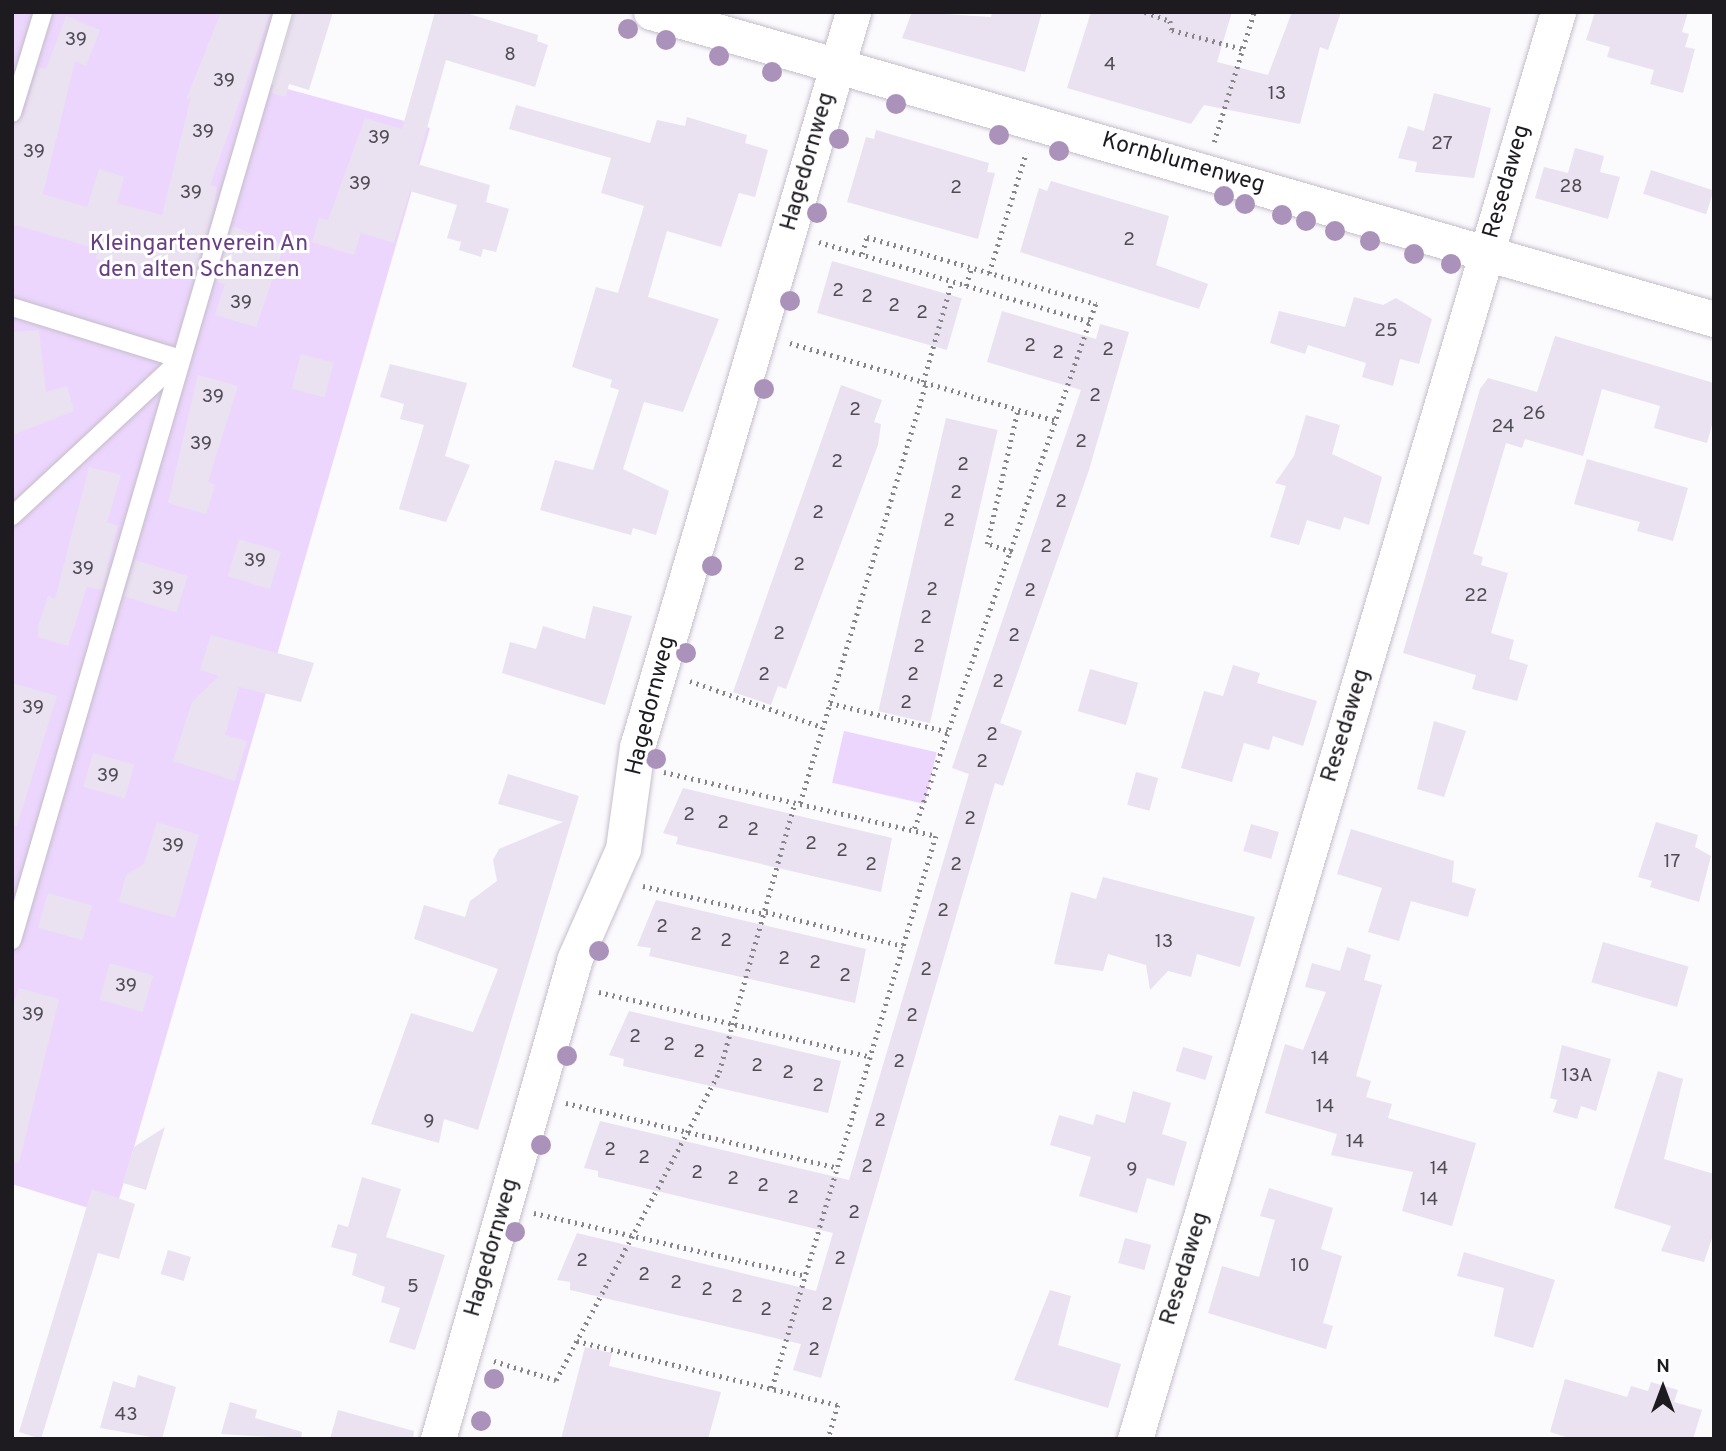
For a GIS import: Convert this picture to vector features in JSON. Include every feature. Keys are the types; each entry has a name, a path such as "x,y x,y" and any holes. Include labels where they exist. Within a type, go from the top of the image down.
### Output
{"street":[{"name":"Kornblumenweg","path":"651,12 1203,169 1714,319"},
{"name":"Hagedornweg","path":"438,1439 574,960 623,849 637,747 853,12"},
{"name":"Resedaweg","path":"1135,1439 1558,12"}],"lane":[{"path":"12,113 43,12"},
{"path":"12,940 20,888 283,12"},
{"path":"12,307 181,359"},
{"path":"12,516 181,359"}],"path":[{"path":"1145,12 1170,21 1172,30 1243,49"},
{"path":"1203,169 1254,12"},
{"path":"989,273 1035,122"},
{"path":"789,233 1090,322"},
{"path":"862,254 867,237 1096,304 914,831"},
{"path":"966,286 971,268"},
{"path":"463,1351 556,1380 719,1072 797,803 830,703 952,281"},
{"path":"790,343 1057,421"},
{"path":"1012,552 986,544 1018,409"},
{"path":"690,681 822,727"},
{"path":"830,703 948,732"},
{"path":"663,772 936,836 772,1389"},
{"path":"631,883 904,946"},
{"path":"596,992 871,1057"},
{"path":"563,1102 838,1168"},
{"path":"531,1213 806,1276"},
{"path":"577,1341 838,1405 828,1439"}],"green space":[{"name":"Kleingartenverein An den alten Schanzen","path":"12,12 283,12 262,82 430,128 114,1216 12,1184"},
{"path":"844,731 937,752 925,804 832,783"}],"building":[{"path":"221,12 271,12 210,185 217,187 213,212 194,276 96,259 98,249 12,224 12,124 23,117 38,67 46,69 66,16 100,30 86,66 75,61 43,194 87,207 99,169 124,177 117,203 162,215 191,97 186,100"},
{"path":"294,12 333,12 309,90 289,84 286,97 271,93"},
{"path":"435,12 463,12 538,35 537,41 548,45 535,87 446,60 417,164 490,185 486,202 509,209 496,252 483,249 481,257 459,250 461,242 447,238 457,205 410,191 394,243 361,233 354,255 312,242 319,218 328,220 365,118 402,129"},
{"path":"912,12 991,17 992,12 1042,12 1025,72 902,38"},
{"path":"1091,12 1232,12 1217,62 1268,75 1292,12 1341,12 1328,50 1320,47 1300,124 1204,105 1191,124 1067,88"},
{"path":"1595,12 1688,12 1682,32 1689,34 1685,47 1695,49 1683,93 1650,84 1654,70 1607,57 1610,47 1586,40"},
{"path":"1434,93 1491,108 1474,178 1415,172 1417,162 1398,158 1408,126 1424,131"},
{"path":"516,105 650,143 657,120 685,126 687,117 747,135 745,143 768,150 755,197 739,193 721,247 667,231 648,297 719,319 683,412 644,402 623,469 669,491 656,535 633,528 631,535 540,510 555,460 593,470 619,390 610,387 612,380 572,367 596,287 618,293 644,206 601,193 611,158 509,129"},
{"path":"876,130 989,163 987,172 995,173 978,239 847,202 866,137 874,139"},
{"path":"1575,148 1604,156 1600,172 1620,177 1608,219 1535,198 1544,167 1568,173"},
{"path":"1651,170 1714,190 1706,214 1643,194"},
{"path":"1051,181 1169,216 1156,265 1208,284 1199,309 1020,252 1039,188 1047,191"},
{"path":"232,226 284,246 256,327 215,315 225,284 216,282"},
{"path":"832,261 962,298 947,350 817,313"},
{"path":"1354,297 1383,305 1396,298 1432,319 1419,364 1400,359 1393,386 1362,377 1366,363 1308,345 1305,354 1270,343 1279,311 1345,327"},
{"path":"1002,311 1096,339 1100,324 1129,332 1089,470 1000,723 1022,731 1003,786 995,783 821,1378 793,1370 801,1344 570,1290 570,1282 557,1280 577,1233 816,1291 833,1233 598,1177 598,1171 584,1168 600,1121 849,1180 969,774 952,768 1081,390 987,362"},
{"path":"39,330 46,392 67,386 74,411 12,435 12,332"},
{"path":"1555,336 1714,383 1714,418 1707,443 1654,428 1660,406 1602,389 1583,456 1525,439 1522,448 1506,443 1473,554 1483,557 1481,565 1508,573 1491,633 1514,640 1509,659 1528,665 1517,701 1472,689 1476,675 1403,653 1480,389 1488,378 1537,392"},
{"path":"301,354 334,363 325,398 292,389"},
{"path":"390,364 467,383 445,456 470,465 446,522 399,509 424,425 400,419 404,404 380,397"},
{"path":"198,375 238,386 208,482 215,485 206,514 168,503"},
{"path":"841,385 882,400 874,422 881,424 878,445 786,689 778,686 771,705 733,692"},
{"path":"1306,415 1340,425 1332,454 1382,477 1369,525 1344,517 1340,530 1307,520 1299,545 1270,537 1286,486 1275,483 1294,456"},
{"path":"946,418 998,430 930,723 878,711"},
{"path":"1587,459 1688,488 1673,541 1637,531 1640,522 1574,504"},
{"path":"89,467 121,475 107,522 118,526 102,590 87,587 68,646 38,637 38,626 48,596 55,599"},
{"path":"239,539 281,552 270,589 228,576"},
{"path":"135,560 188,576 176,612 124,596"},
{"path":"593,606 632,616 605,705 502,673 510,642 536,649 543,626 585,639"},
{"path":"211,635 314,663 301,702 239,687 225,735 247,741 235,781 173,761 192,702 219,676 200,670"},
{"path":"1233,665 1260,673 1257,683 1317,701 1303,746 1273,736 1269,750 1244,743 1232,782 1181,768 1204,691 1223,696"},
{"path":"1090,669 1138,683 1126,725 1078,711"},
{"path":"12,683 57,696 17,826 12,825"},
{"path":"1434,721 1466,731 1444,797 1417,789"},
{"path":"93,753 134,765 125,798 83,787"},
{"path":"1136,772 1158,778 1149,811 1127,805"},
{"path":"508,774 579,796 478,1130 444,1119 439,1143 371,1124 411,1013 473,1032 498,969 414,939 424,905 465,917 470,901 497,881 493,860 499,849 563,822 498,804"},
{"path":"683,788 892,838 881,892 676,844 678,837 663,833"},
{"path":"157,822 199,835 175,918 119,902 126,875 144,864"},
{"path":"1656,822 1698,835 1695,847 1711,856 1699,902 1650,887 1652,881 1638,877"},
{"path":"1251,824 1279,832 1271,859 1243,851"},
{"path":"1351,829 1454,861 1452,882 1476,889 1468,917 1411,901 1399,941 1368,932 1382,888 1337,874"},
{"path":"1103,877 1255,917 1240,967 1197,954 1191,977 1168,971 1150,990 1146,965 1108,954 1103,971 1054,964 1071,892 1096,899"},
{"path":"48,893 92,906 82,940 38,928"},
{"path":"656,900 866,949 855,1003 649,956 651,948 637,946"},
{"path":"1603,942 1689,967 1677,1007 1591,982"},
{"path":"1347,947 1371,955 1364,980 1382,985 1356,1076 1371,1081 1366,1097 1392,1104 1388,1118 1476,1143 1452,1226 1402,1211 1413,1172 1331,1155 1337,1134 1265,1113 1285,1044 1303,1050 1326,992 1305,987 1312,963 1340,971"},
{"path":"110,963 153,975 143,1012 100,1000"},
{"path":"19,988 59,999 19,1163 12,1162 12,1009"},
{"path":"629,1011 841,1061 828,1113 623,1066 624,1059 609,1055"},
{"path":"1562,1045 1611,1059 1596,1111 1581,1106 1577,1119 1553,1112 1557,1100 1550,1098"},
{"path":"1183,1047 1213,1056 1205,1080 1176,1071"},
{"path":"1658,1071 1683,1079 1664,1159 1714,1174 1714,1232 1704,1262 1661,1251 1671,1226 1614,1208"},
{"path":"1133,1091 1171,1103 1162,1134 1187,1142 1174,1186 1147,1178 1137,1213 1079,1196 1091,1157 1050,1145 1059,1115 1093,1125 1096,1114 1125,1123"},
{"path":"165,1127 146,1190 123,1183 134,1147"},
{"path":"362,1177 401,1189 386,1237 445,1255 415,1350 389,1342 400,1308 381,1302 385,1287 352,1275 357,1254 331,1247 338,1224 348,1227"},
{"path":"1269,1188 1333,1208 1321,1249 1342,1256 1323,1323 1333,1326 1326,1349 1208,1313 1222,1266 1259,1277 1275,1220 1260,1216"},
{"path":"92,1189 135,1204 119,1259 98,1253 41,1439 19,1432"},
{"path":"1125,1238 1151,1245 1144,1270 1118,1263"},
{"path":"168,1250 191,1257 184,1281 161,1274"},
{"path":"1464,1252 1555,1280 1533,1348 1494,1336 1504,1288 1457,1276"},
{"path":"1050,1290 1071,1296 1058,1345 1121,1364 1108,1408 1014,1380"},
{"path":"585,1347 612,1353 609,1366 721,1392 708,1439 561,1439"},
{"path":"138,1375 176,1387 162,1439 100,1428 113,1381 135,1388"},
{"path":"1565,1379 1627,1397 1631,1386 1648,1391 1651,1382 1678,1390 1674,1402 1702,1410 1693,1439 1572,1439 1550,1432"},
{"path":"230,1402 257,1410 255,1418 302,1432 301,1439 221,1434"},
{"path":"338,1410 414,1431 413,1439 330,1439"}]}
